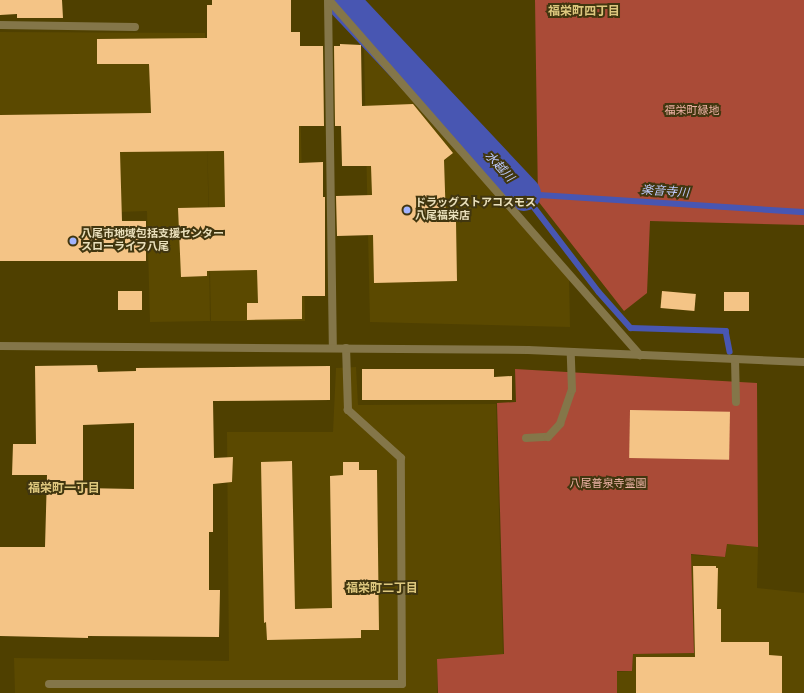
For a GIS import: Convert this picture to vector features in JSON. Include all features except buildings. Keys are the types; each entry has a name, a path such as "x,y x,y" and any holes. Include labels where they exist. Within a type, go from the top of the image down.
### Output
{"street":[{"path":"329,0 333,348"},
{"path":"329,0 640,355"},
{"path":"0,25 135,27"},
{"path":"0,346 528,350 804,362"},
{"path":"49,684 402,684 401,458 348,410 346,348"},
{"path":"526,438 548,437 560,424 572,390 571,352"},
{"path":"735,359 736,402"}],"shaded area":[{"path":"0,32 205,33 205,53 299,41 305,321 211,321 207,121 210,321 150,322 147,211 0,216"},
{"path":"364,49 373,53 569,277 570,327 370,322"},
{"path":"356,367 358,405 496,404 503,654 437,659 437,693 15,693 14,658 229,661 227,432 333,432 336,368"},
{"path":"727,544 758,547 757,588 804,593 804,693 617,693 617,672 632,671 633,654 694,653 691,555 725,557"}],"green space":[{"name":"福栄町緑地","path":"535,0 804,0 804,225 650,221 647,293 624,311 538,201"},
{"name":"八尾普泉寺霊園","path":"515,369 757,383 758,547 727,544 725,557 691,554 694,653 633,654 632,671 617,671 617,693 438,693 437,659 504,654 497,403 516,402"}],"waterway":[{"name":"水越川","path":"342,0 524,194"},
{"name":"水越川","path":"524,194 599,292 631,328 726,331 730,352"},
{"name":"楽音寺川","path":"524,194 804,212"}],"place":[{"name":"ドラッグストアコスモス 八尾福栄店","path":"407,210"},
{"name":"八尾市地域包括支援センター スローライフ八尾","path":"73,241"}],"district":[{"name":"福栄町四丁目","path":"584,12"},
{"name":"福栄町一丁目","path":"64,489"},
{"name":"福栄町二丁目","path":"382,589"}]}
